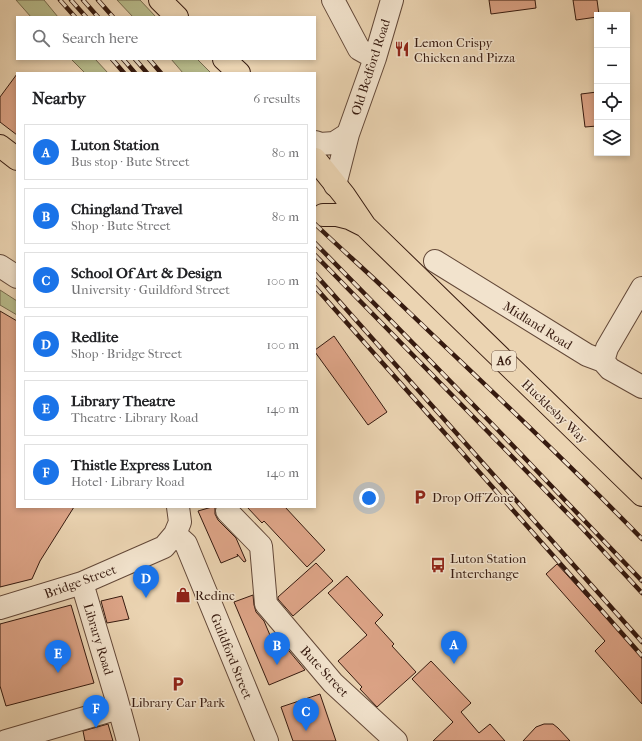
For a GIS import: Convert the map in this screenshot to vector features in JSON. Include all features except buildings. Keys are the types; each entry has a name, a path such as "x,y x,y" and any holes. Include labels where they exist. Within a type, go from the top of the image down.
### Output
{"highway":[{"path":"160,0 176,16"},
{"path":"225,60 239,72"},
{"path":"0,146 16,158"},
{"name":"A6","path":"316,160 335,184 332,197 319,218"},
{"name":"Hucklesby Way","path":"335,184 365,226 642,495"},
{"name":"Hucklesby Way","path":"319,218 337,214 365,226"}],"street":[{"path":"333,0 359,49 375,58"},
{"name":"Old Bedford Road","path":"335,184 348,134 375,58 392,0"},
{"path":"316,142 320,144 334,143 348,134"},
{"name":"Midland Road","path":"435,261 587,355 602,362 610,369 642,387"},
{"path":"0,266 16,276"},
{"path":"602,362 607,348 642,288"},
{"path":"175,534 180,522 178,508"},
{"name":"Bute Street","path":"227,511 261,546 266,604 333,683 396,741"},
{"name":"Bridge Street","path":"0,608 82,583 164,547 175,534"},
{"name":"Guildford Street","path":"175,534 186,544 267,741"},
{"name":"Library Road","path":"82,583 128,741"},
{"path":"6,741 119,708"}],"green space":[{"path":"16,0 44,0 57,16 30,16"},
{"path":"117,0 140,0 155,16 132,16"},
{"path":"72,60 96,60 107,72 84,72"},
{"path":"172,60 198,60 210,72 182,72"},
{"path":"0,290 16,300 16,314 0,305"}],"railway":[{"path":"60,0 74,16"},
{"path":"71,0 85,16"},
{"path":"83,0 97,16"},
{"path":"98,0 112,16"},
{"path":"113,60 123,72"},
{"path":"124,60 134,72"},
{"path":"136,60 146,72"},
{"path":"150,60 160,72"},
{"path":"316,225 516,414 642,539"},
{"path":"316,244 496,428 642,581"},
{"path":"316,256 581,527 642,593"},
{"path":"316,275 642,642"},
{"path":"316,288 642,656"}],"place":[{"name":"Lemon Crispy Chicken and Pizza","path":"402,49"},
{"name":"Drop Off Zone","path":"420,497"},
{"name":"Luton Station Interchange","path":"438,565"},
{"name":"Redinc","path":"183,595"},
{"name":"Redlite","path":"146,598"},
{"name":"Luton Station","path":"454,664"},
{"name":"Chingland Travel","path":"277,665"},
{"name":"Library Theatre","path":"58,673"},
{"name":"Library Car Park","path":"178,684"},
{"name":"Thistle Express Luton","path":"96,728"},
{"name":"School Of Art & Design","path":"306,731"}]}
